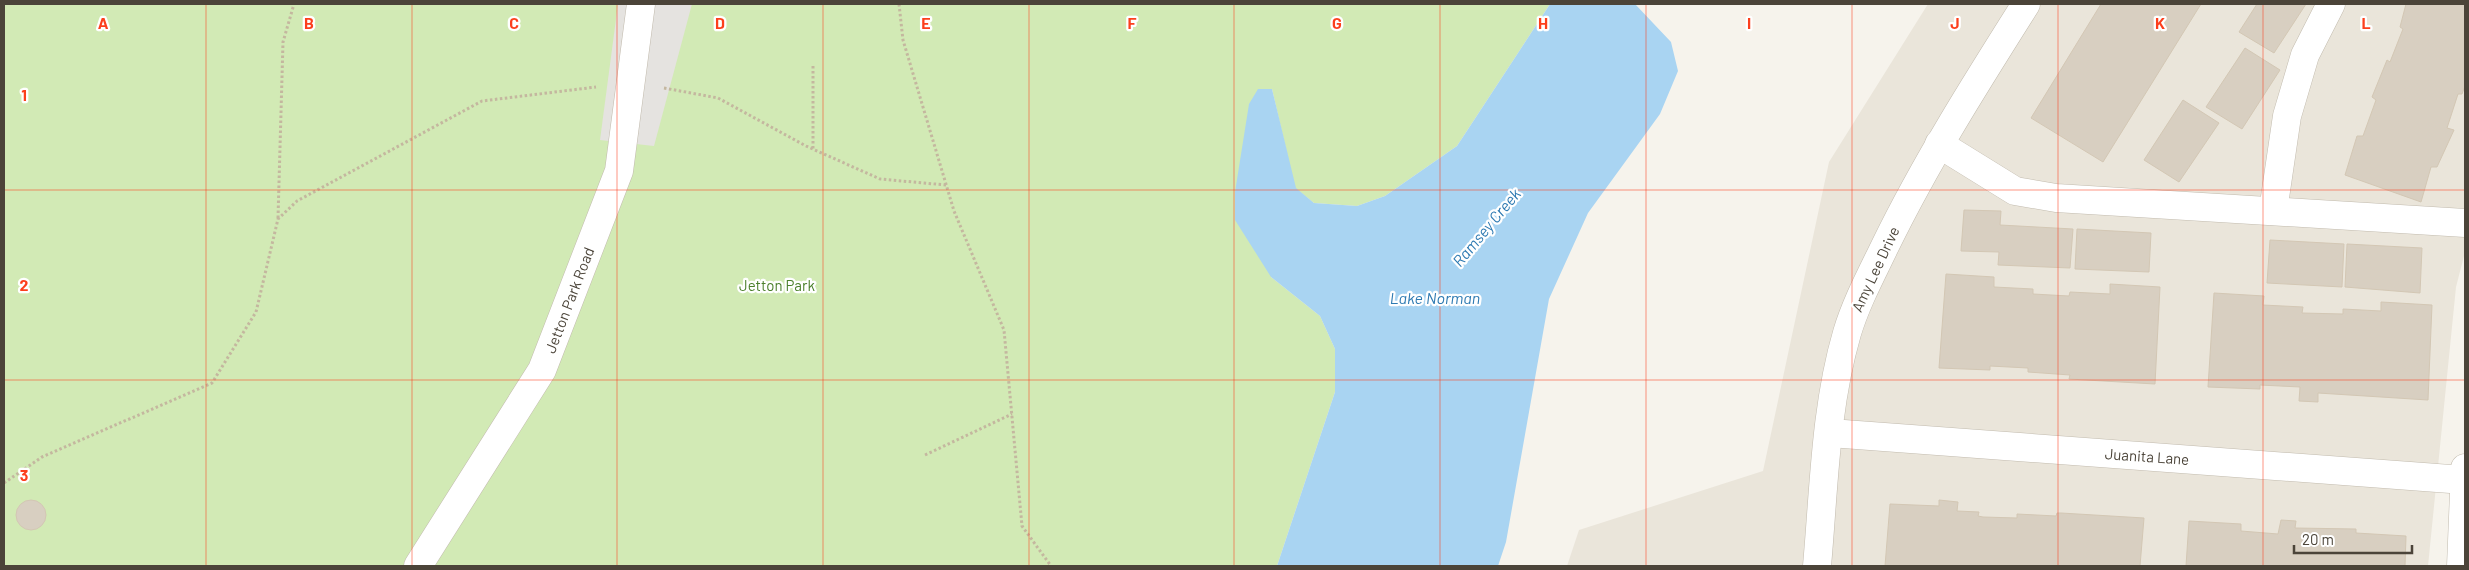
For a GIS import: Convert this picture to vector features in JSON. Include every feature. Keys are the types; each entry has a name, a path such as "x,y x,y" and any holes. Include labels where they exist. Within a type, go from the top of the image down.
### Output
{"street":[{"name":"Jetton Park Road","path":"418,566 542,370 619,171 641,4"},
{"name":"Amy Lee Drive","path":"1816,566 1837,372 1847,332 1860,297 1898,218 1939,144 2026,4"},
{"path":"2273,210 2287,116 2305,55 2331,4"},
{"path":"1939,144 2015,191 2056,198 2465,223"},
{"name":"Juanita Lane","path":"1830,433 2465,474"},
{"path":"2461,566 2465,474"}],"path":[{"path":"4,483 42,457 212,383 256,312 278,219 283,42 294,4"},
{"path":"899,4 903,40 954,211 1004,330 1022,526 1051,566"},
{"path":"813,66 813,150"},
{"path":"278,219 297,201 482,101 631,82 718,98 813,150 880,179 946,184"},
{"path":"925,455 1012,414"}],"shaded area":[{"path":"618,4 692,4 654,146 600,140"},
{"path":"1928,4 2465,4 2465,252 2456,287 2428,566 1567,566 1579,530 1763,471 1829,162"}],"green space":[{"name":"Jetton Park","path":"4,4 1550,4 1457,146 1385,196 1357,206 1314,203 1295,188 1272,89 1271,277 1320,316 1335,349 1335,392 1277,566 4,566"}],"water":[{"name":"Lake Norman","path":"1550,4 1635,4 1671,42 1678,71 1660,114 1588,213 1549,299 1506,542 1498,566 1277,566 1335,392 1335,349 1320,316 1271,277 1235,220 1235,192 1249,104 1258,89 1272,89 1296,188 1314,203 1357,206 1385,196 1457,146"}],"building":[{"path":"2101,4 2201,4 2103,162 2031,118"},
{"path":"2257,4 2306,4 2274,53 2239,32"},
{"path":"2406,4 2465,4 2465,86 2462,94 2458,94 2447,128 2454,130 2437,167 2431,167 2421,202 2345,175 2357,136 2363,136 2376,100 2372,97 2387,60 2390,62 2403,29 2400,27"},
{"path":"2245,48 2280,70 2242,129 2206,107"},
{"path":"2183,100 2219,123 2179,182 2144,160"},
{"path":"1964,210 2001,211 2000,225 2073,229 2070,268 1998,265 1999,252 1961,251"},
{"path":"2077,229 2151,233 2149,272 2075,269"},
{"path":"2270,240 2344,244 2342,287 2267,283"},
{"path":"2347,244 2422,248 2420,293 2345,287"},
{"path":"1946,274 1994,277 1994,287 2033,289 2033,294 2069,296 2070,292 2110,294 2110,284 2160,287 2155,384 2069,379 2070,375 2028,372 2028,368 1990,366 1990,370 1939,368"},
{"path":"2214,293 2264,296 2263,305 2303,307 2302,313 2343,314 2343,309 2381,311 2381,302 2432,305 2428,400 2318,393 2318,402 2299,401 2300,387 2260,385 2260,389 2208,387"},
{"path":"31,500 42,504 46,515 42,526 31,530 20,526 16,515 20,504"},
{"path":"1939,500 1958,502 1957,511 1979,512 1978,516 1983,517 2017,518 2017,514 2056,516 2057,513 2061,513 2144,518 2140,566 1885,566 1890,504 1939,506"},
{"path":"2281,520 2296,521 2295,528 2356,529 2356,533 2406,536 2405,566 2186,566 2189,521 2241,524 2241,531 2278,534"}],"water label":[{"name":"Ramsey Creek","path":"1486,227"}]}
